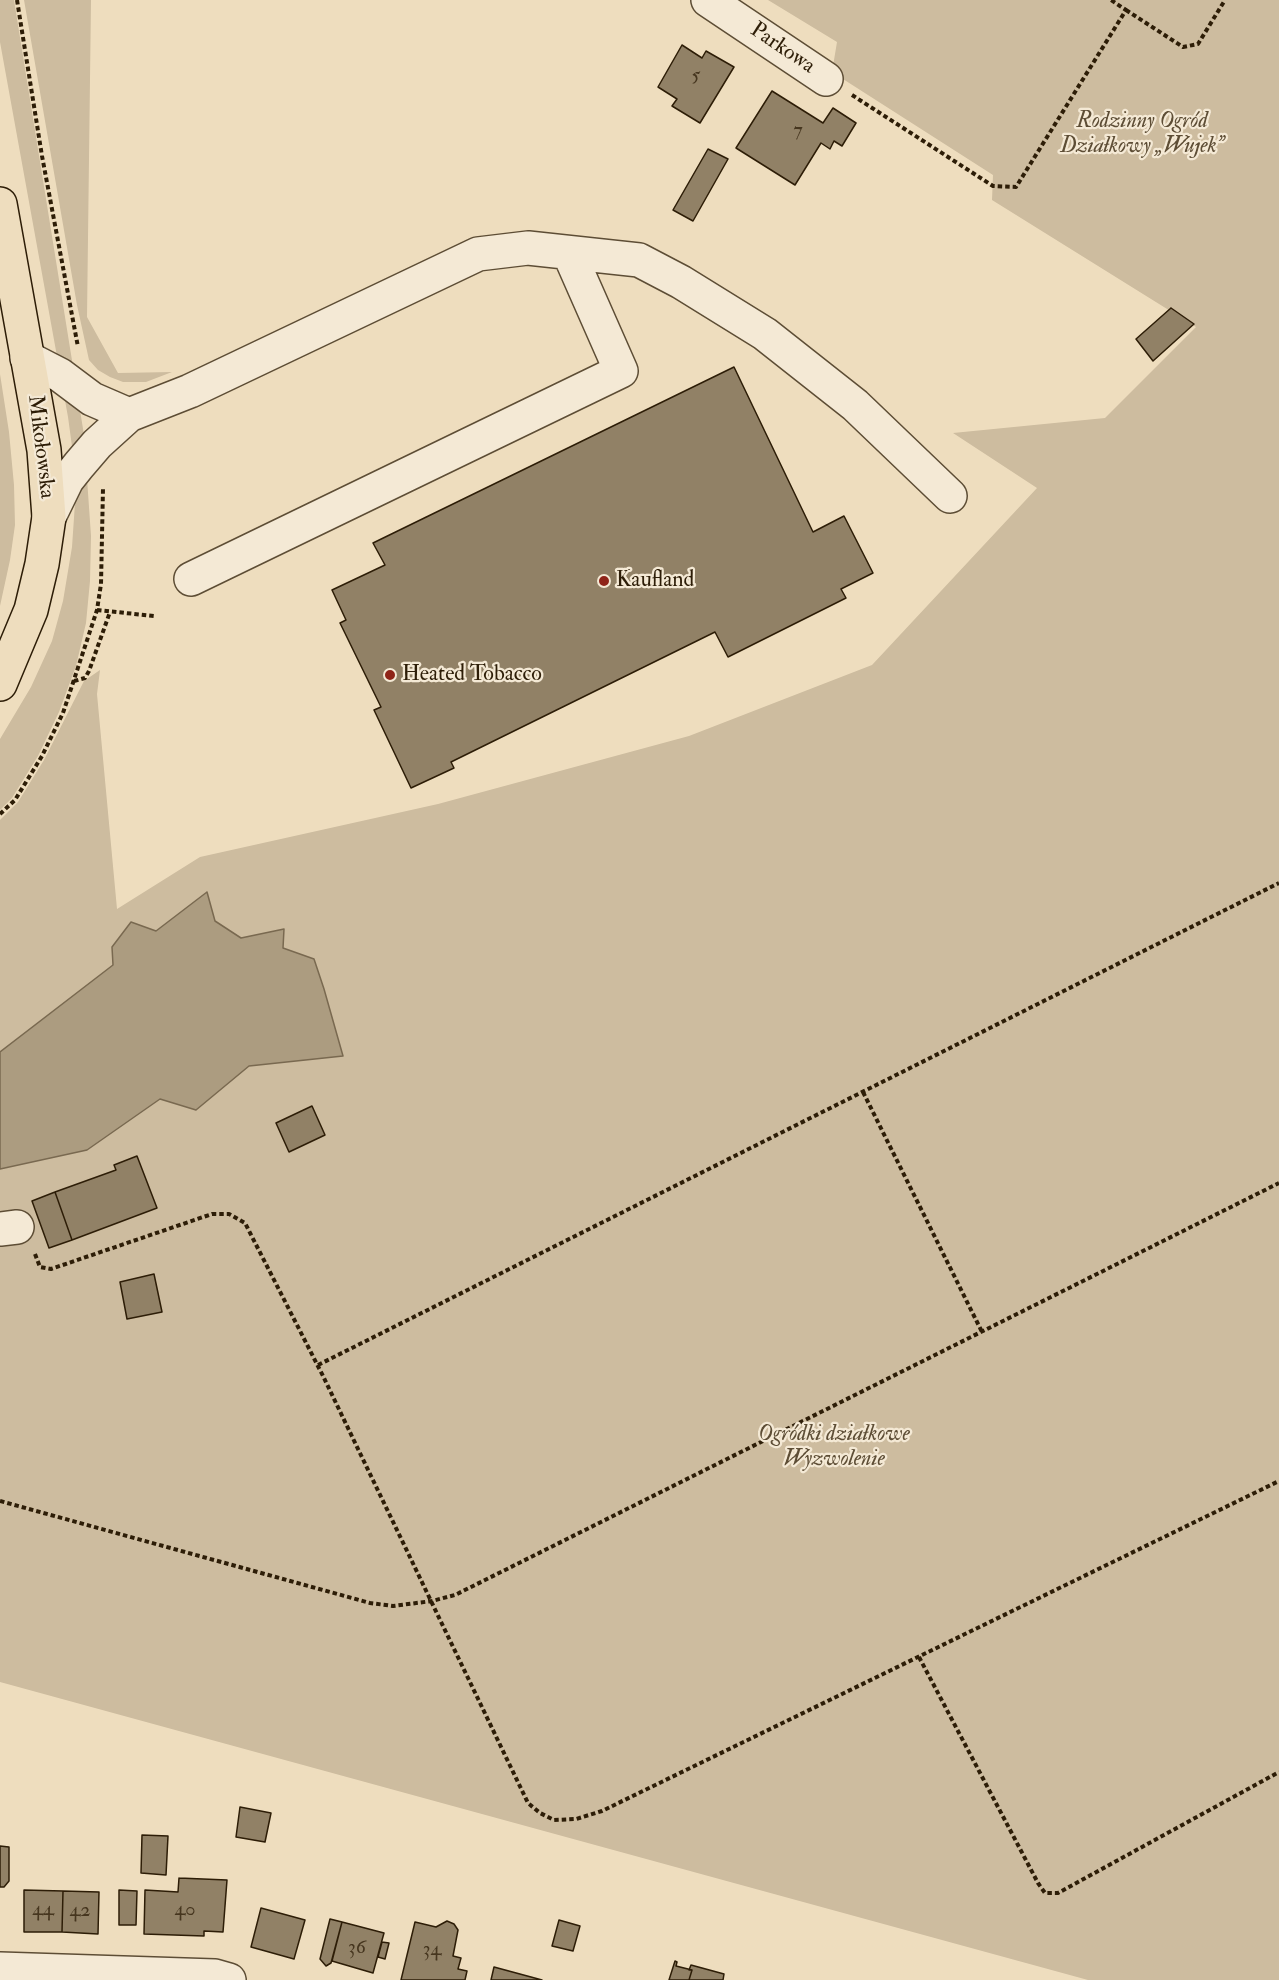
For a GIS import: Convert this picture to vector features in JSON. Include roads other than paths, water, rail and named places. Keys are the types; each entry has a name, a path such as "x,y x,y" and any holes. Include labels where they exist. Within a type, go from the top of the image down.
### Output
{"main road":[{"name":"Mikołowska","path":"0,204 44,450 49,517 42,564 31,610 0,684"}],"street":[{"name":"Parkowa","path":"708,0 838,86"},
{"path":"49,517 67,480 97,444 129,416 190,391 478,254 528,248 639,260 681,282 765,334 855,405 950,496"},
{"path":"191,579 621,371 569,253"},
{"path":"27,358 60,375 92,399 129,416"},
{"path":"0,1969 215,1976 230,1980"}],"place":[{"name":"Kaufland","path":"604,581"},
{"name":"Heated Tobacco","path":"390,675"}],"park label":[{"name":"Rodzinny Ogród Działkowy „Wujek”","path":"1142,134"},
{"name":"Ogródki działkowe Wyzwolenie","path":"834,1448"}]}
